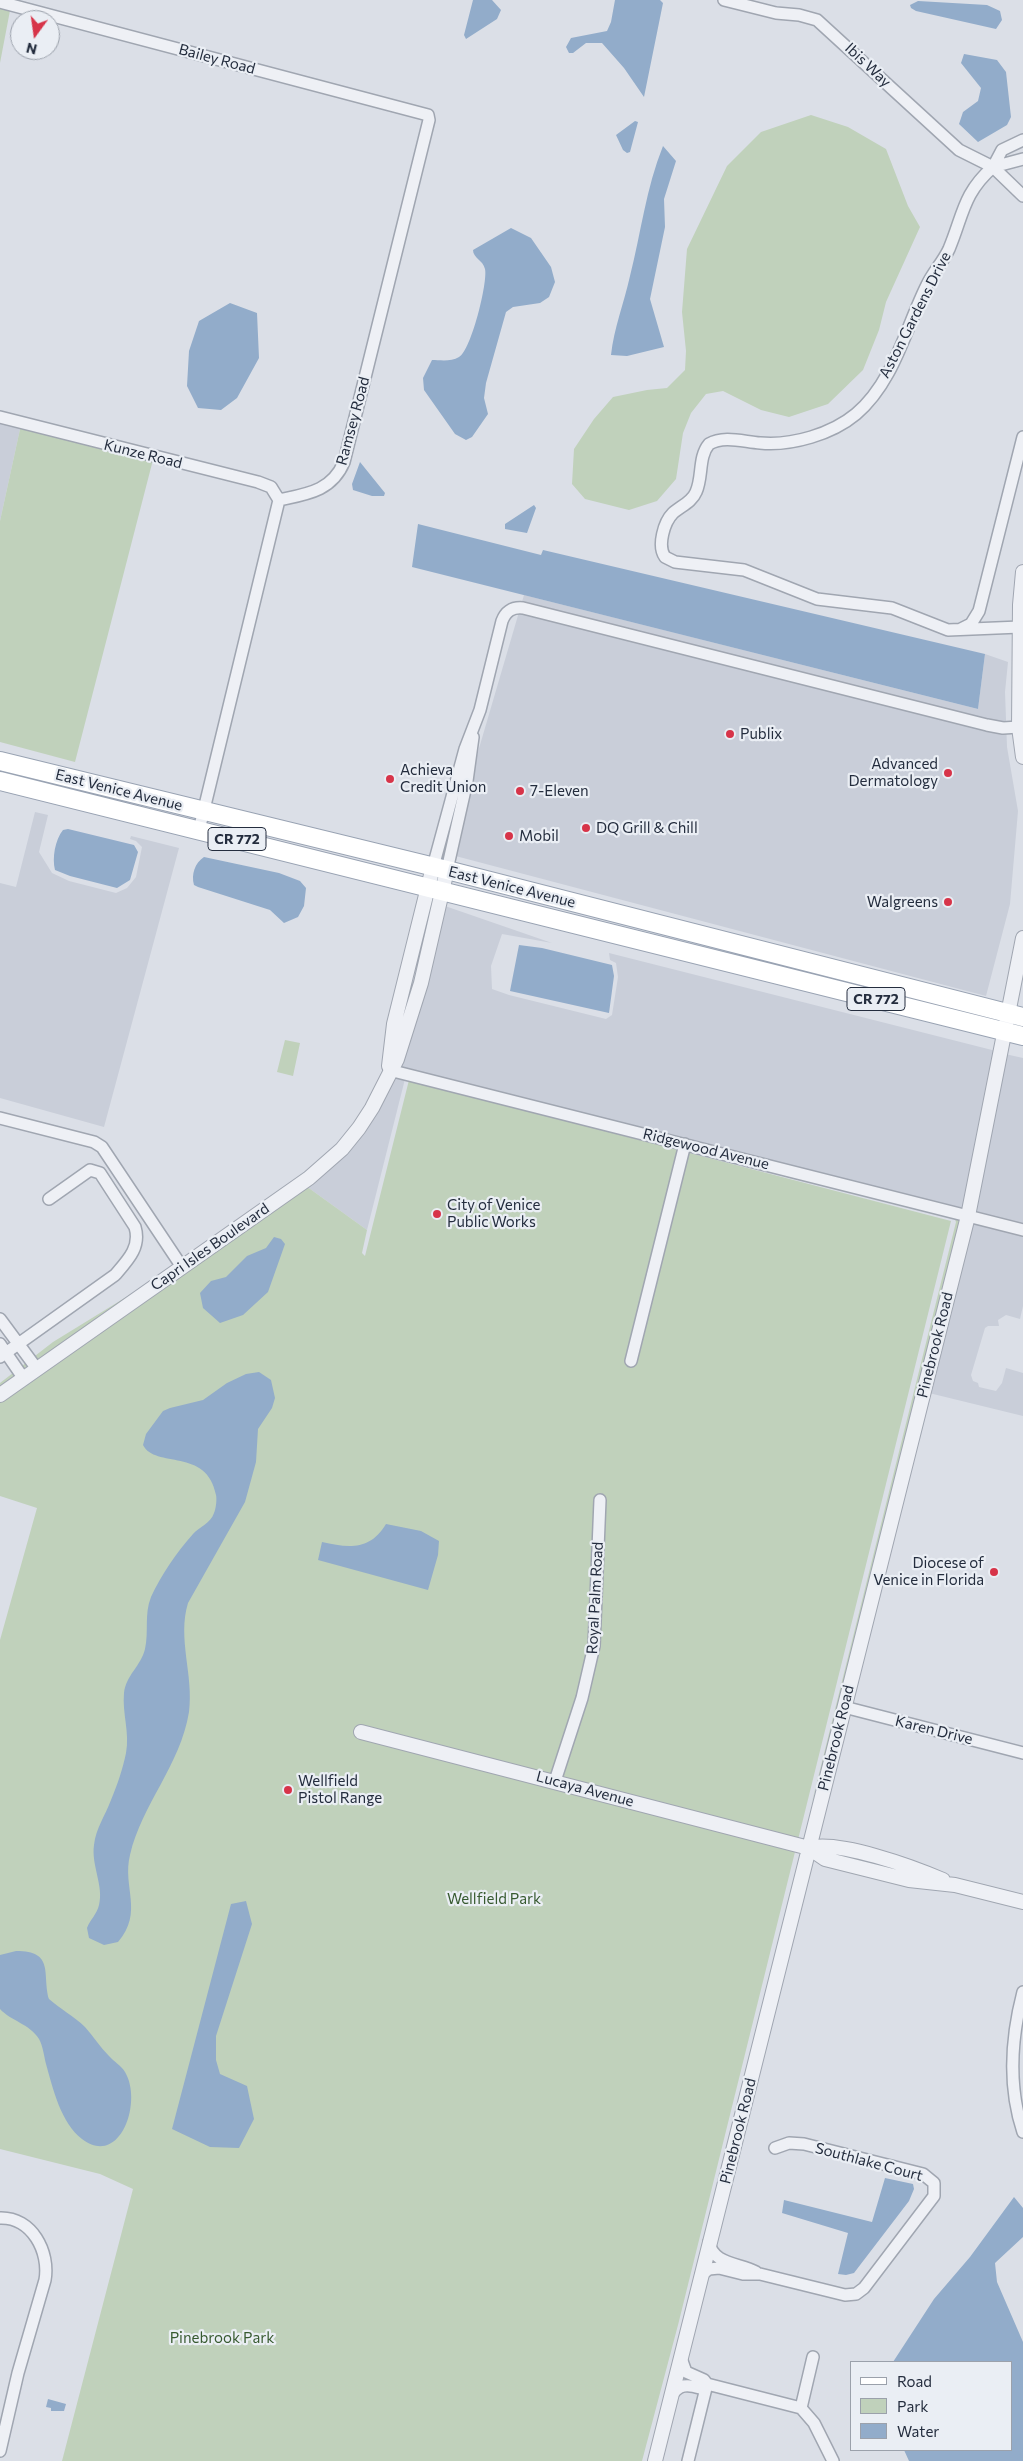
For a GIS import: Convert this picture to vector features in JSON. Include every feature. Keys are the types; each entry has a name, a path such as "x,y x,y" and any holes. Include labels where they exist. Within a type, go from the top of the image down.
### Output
{"main road":[{"name":"East Venice Avenue","path":"0,761 440,869 1016,1015"},
{"path":"0,769 20,773 53,774"},
{"name":"East Venice Avenue","path":"0,781 1023,1036"},
{"path":"624,936 647,935 721,953 744,946"},
{"path":"728,962 744,958 790,965 820,965"}],"street":[{"name":"Ibis Way","path":"724,0 776,13 809,17 824,24 959,150 993,167"},
{"name":"Bailey Road","path":"0,2 428,115 429,120"},
{"name":"Ramsey Road","path":"280,500 322,489 335,478 344,462 429,120"},
{"name":"Aston Gardens Drive","path":"1020,627 960,630 944,628 888,607 809,597 736,568 675,562 664,557 662,546 669,518 697,492 703,454 709,444 721,439 762,444 787,442 803,438 837,427 857,414 870,400 891,365 928,283 946,257 966,201 978,181 993,167 1002,150 1023,140"},
{"path":"993,167 1023,159"},
{"path":"993,167 1023,196"},
{"name":"Kunze Road","path":"0,417 258,482 271,487 280,500"},
{"path":"960,630 971,624 979,611 1023,437"},
{"path":"199,830 280,500"},
{"path":"1023,572 1020,596 1019,727 1023,757"},
{"path":"440,869 472,754 472,731 502,621 508,612 519,608 987,725 1003,728 1019,727"},
{"path":"979,611 990,627"},
{"name":"Capri Isles Boulevard","path":"0,1395 309,1178 337,1154 367,1117 389,1070 394,1024 436,889 440,869"},
{"name":"Pinebrook Road","path":"1016,1015 1023,938"},
{"name":"Pinebrook Road","path":"654,2461 968,1216 1005,1031 1016,1015 1023,976"},
{"name":"Ridgewood Avenue","path":"389,1070 1023,1230"},
{"path":"0,1118 94,1142 102,1146 182,1267"},
{"path":"631,1361 685,1144"},
{"path":"24,1379 2,1351 19,1344 115,1275 129,1260 137,1245 138,1237 135,1227 100,1173 95,1170 90,1170 49,1199"},
{"path":"0,1320 37,1369"},
{"name":"Royal Palm Road","path":"555,1782 582,1698 594,1646 600,1500"},
{"name":"Karen Drive","path":"844,1707 1023,1753"},
{"name":"Lucaya Avenue","path":"360,1732 809,1848 826,1846 837,1848 912,1867 955,1885 1023,1902"},
{"path":"1023,1992 1015,2030 1018,2077 1017,2111 1023,2132"},
{"name":"Southlake Court","path":"710,2242 711,2252 716,2258 740,2264 760,2274 838,2294 856,2294 864,2288 930,2203 935,2192 931,2180 923,2174 804,2144 789,2143 775,2148"},
{"path":"0,2218 18,2222 31,2231 42,2247 46,2264 45,2280 3,2425 0,2451"},
{"name":"Southlake Court","path":"702,2275 713,2268 743,2274 760,2274"},
{"path":"681,2357 686,2372 704,2380 707,2384 801,2408 814,2423 834,2461"},
{"path":"801,2408 812,2357"},
{"path":"671,2396 682,2386 690,2385 700,2388 707,2384"},
{"path":"688,2461 707,2384"}],"shaded area":[{"path":"0,415 22,420 0,521"},
{"path":"524,595 978,709 985,654 1008,662 1005,692 1007,747 1018,811 1010,904 986,996 448,854"},
{"path":"35,812 48,815 39,852 52,873 69,881 116,893 127,888 136,877 142,847 136,841 130,839 131,836 179,848 104,1127 0,1098 0,883 16,887"},
{"path":"445,906 552,943 502,934 491,966 492,989 509,995 606,1019 612,1015 618,977 616,963 610,960 609,953 996,1051 963,1217 405,1079 367,1230 306,1186 363,1132"},
{"path":"1005,1054 1023,1058 1023,1306 1020,1319 1006,1315 998,1320 999,1326 988,1326 985,1328 971,1375 973,1381 978,1383 979,1387 996,1391 1002,1383 1006,1368 1023,1373 1023,1416 929,1393"}],"green space":[{"path":"0,0 12,0 10,10 0,63"},
{"path":"811,115 848,127 886,149 908,206 920,227 886,302 879,330 863,370 828,404 789,417 761,410 723,391 706,394 691,413 683,433 676,479 657,501 629,510 585,499 572,484 574,449 594,419 613,397 667,388 685,370 686,351 682,312 687,249 727,166 761,132"},
{"path":"22,420 155,452 75,762 0,742 0,521"},
{"path":"285,1040 300,1043 293,1076 277,1072"},
{"name":"Wellfield Park","path":"409,1080 951,1221 678,2325 642,2461 62,2461 133,2189 100,2174 0,2149 0,1640 37,1508 0,1496 0,1401 306,1186 367,1230 362,1253 365,1256"},
{"path":"954,1217 963,1217 855,1645 811,1806 956,1222"},
{"path":"162,1275 0,1389 0,1383 53,1342"}],"water":[{"path":"473,0 492,0 501,10 497,19 466,39 464,35"},
{"path":"615,0 660,0 663,3 644,97 624,68 602,43 586,43 573,53 569,53 566,47 571,38 607,31 611,22"},
{"path":"918,1 987,5 1000,11 1002,20 996,29 916,11 910,5"},
{"path":"964,54 997,60 1006,72 1011,117 1007,125 978,142 959,124 963,112 978,101 981,88 961,63"},
{"path":"635,121 638,122 630,152 627,153 623,150 616,135"},
{"path":"663,146 676,161 664,199 665,227 650,299 664,347 627,356 611,355 614,335 628,286 648,194"},
{"path":"511,228 531,238 551,267 555,282 549,297 540,303 513,307 506,312 486,383 484,398 488,414 472,437 466,440 455,434 424,390 423,378 432,360 453,360 464,352 478,316 485,276 484,266 473,253 473,250"},
{"path":"230,303 257,313 259,358 237,398 221,410 198,408 187,386 189,351 199,321"},
{"path":"360,462 385,493 384,496 372,496 353,490 352,484"},
{"path":"534,505 536,508 527,533 505,529 505,524"},
{"path":"418,524 541,555 543,550 985,654 978,709 412,567"},
{"path":"68,829 134,845 138,852 130,880 117,888 70,876 55,870 56,844 63,830"},
{"path":"204,857 279,873 300,881 306,888 304,906 298,917 284,923 270,910 194,885 194,869"},
{"path":"519,945 542,948 612,965 614,976 609,1013 510,991"},
{"path":"274,1237 281,1239 285,1244 268,1292 243,1315 220,1323 203,1308 200,1293 211,1281 226,1277 247,1256 266,1248"},
{"path":"259,1372 271,1380 275,1398 272,1408 258,1429 256,1462 245,1502 188,1603 184,1630 190,1698 189,1712 178,1750 143,1819 130,1855 128,1878 131,1910 126,1931 118,1942 104,1945 89,1938 87,1928 98,1908 100,1898 94,1860 95,1839 118,1783 126,1753 125,1687 145,1649 151,1597 164,1572 181,1548 193,1534 208,1522 215,1509 216,1501 211,1480 202,1470 192,1464 158,1456 149,1452 143,1445 146,1434 163,1411 203,1400 227,1383 246,1374"},
{"path":"386,1524 421,1531 439,1541 438,1555 428,1590 318,1560 322,1542 341,1546 366,1543 380,1533"},
{"path":"246,1901 252,1924 216,2036 216,2060 220,2074 247,2086 254,2119 239,2148 210,2147 172,2129 231,1904"},
{"path":"16,1951 37,1955 42,1960 46,1973 49,1999 85,2027 106,2053 125,2072 130,2085 129,2114 125,2128 117,2138 107,2145 95,2146 82,2139 68,2124 59,2105 39,2039 26,2026 9,2017 0,2009 0,1955"},
{"path":"885,2178 913,2184 914,2189 909,2201 854,2273 838,2274 848,2233 782,2213 784,2200 872,2222"},
{"path":"1014,2197 1023,2208 1023,2237 995,2263 997,2282 1023,2342 1023,2461 909,2461 904,2451 1013,2451 1013,2361 894,2361 934,2299 970,2257"},
{"path":"48,2399 66,2404 64,2411 51,2411 51,2408 46,2407"}],"place":[{"name":"Publix","path":"730,734"},
{"name":"Advanced Dermatology","path":"948,773"},
{"name":"Achieva Credit Union","path":"390,779"},
{"name":"7-Eleven","path":"520,791"},
{"name":"DQ Grill & Chill","path":"586,828"},
{"name":"Mobil","path":"509,836"},
{"name":"Walgreens","path":"948,902"},
{"name":"City of Venice Public Works","path":"437,1214"},
{"name":"Diocese of Venice in Florida","path":"994,1572"},
{"name":"Wellfield Pistol Range","path":"288,1790"}],"park label":[{"name":"Pinebrook Park","path":"222,2338"}]}
